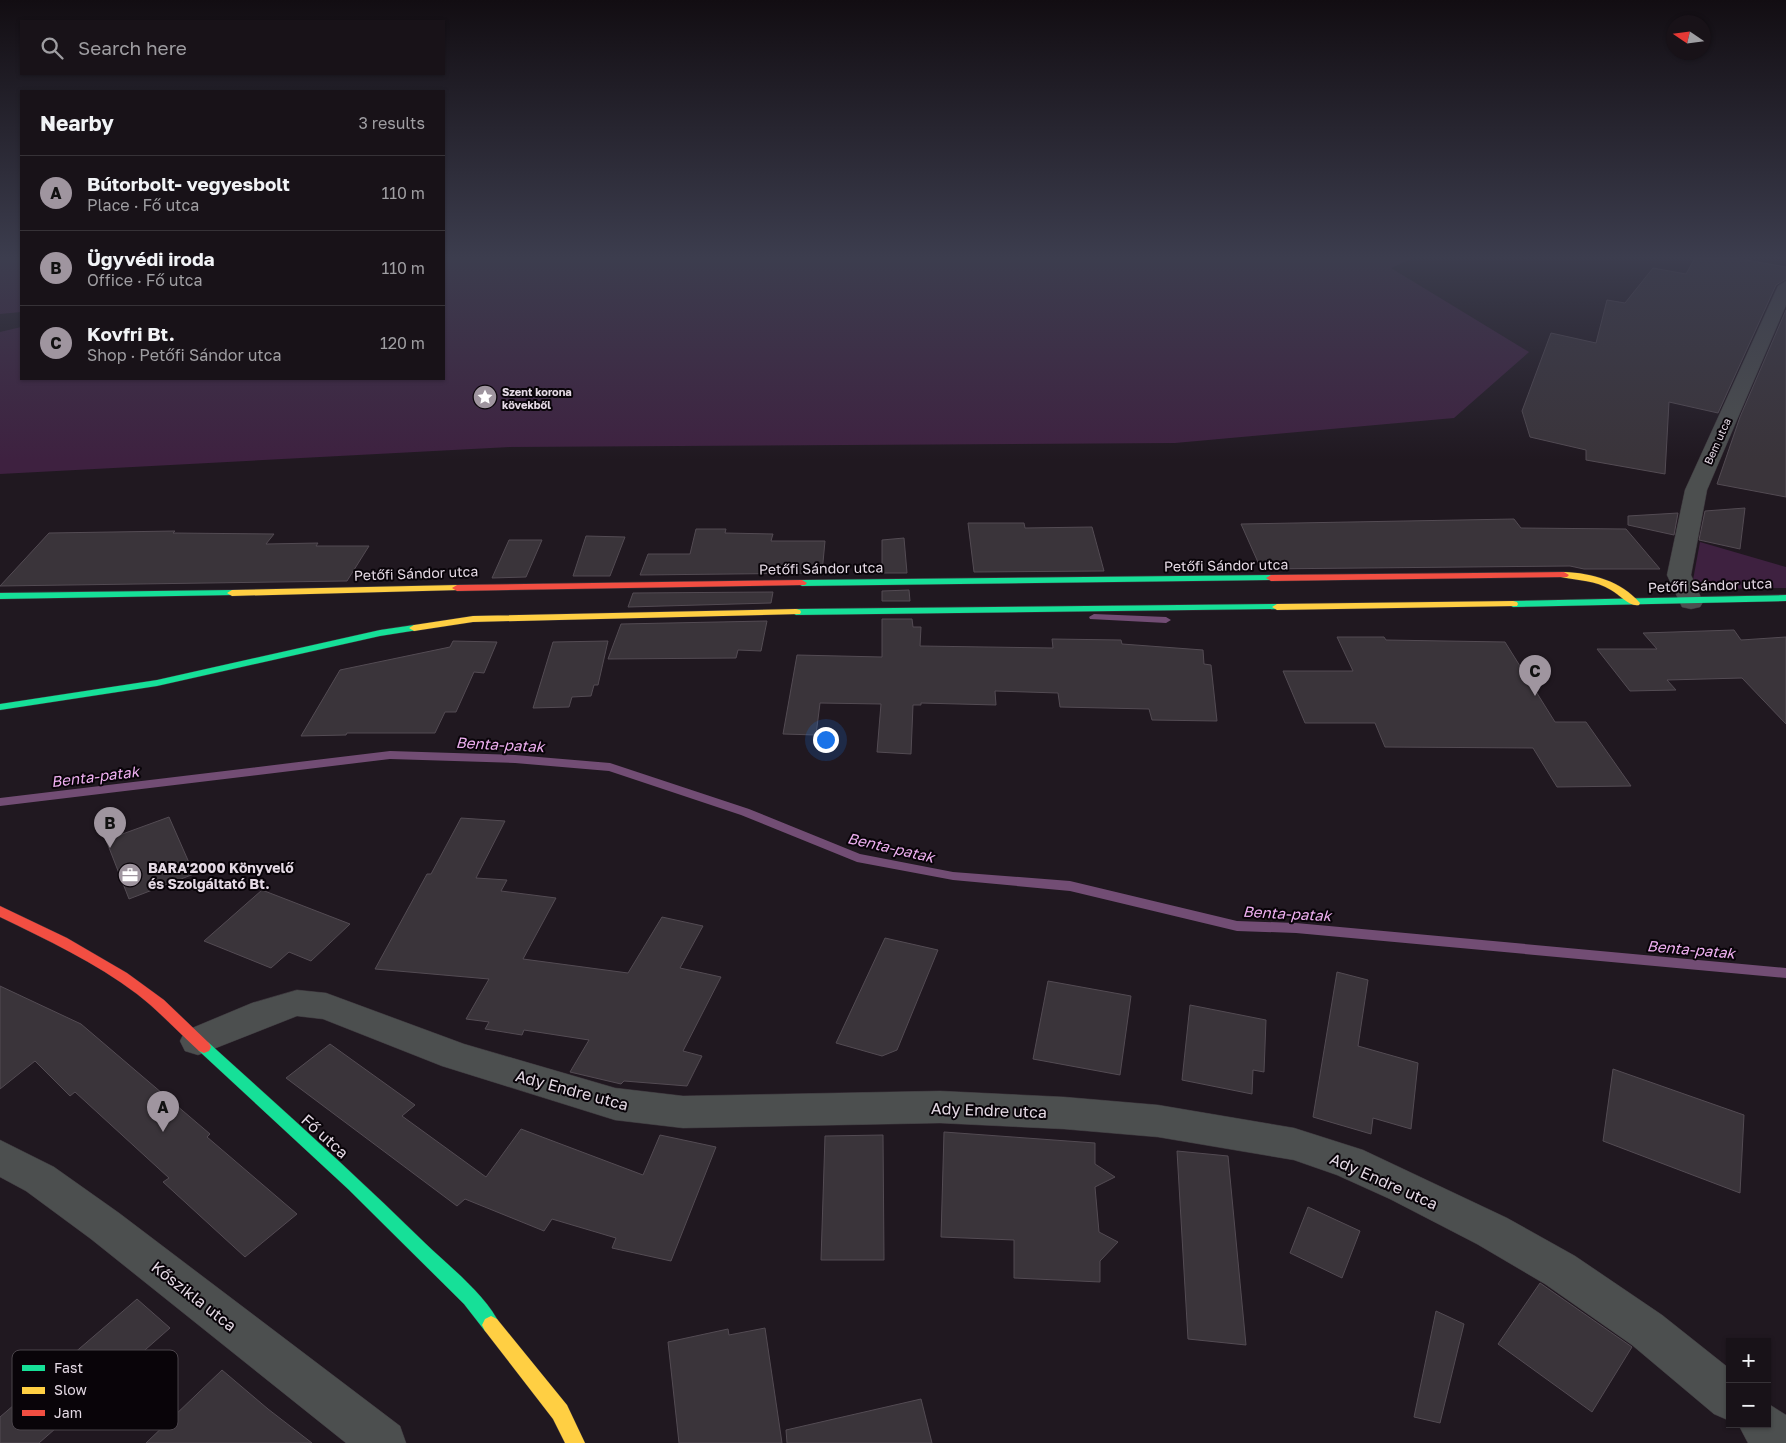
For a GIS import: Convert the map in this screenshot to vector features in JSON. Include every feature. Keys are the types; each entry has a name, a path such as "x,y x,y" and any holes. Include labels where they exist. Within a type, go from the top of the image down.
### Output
{"street":[{"name":"Bem utca","path":"1691,602 1680,575 1696,490 1769,325"},
{"name":"Petőfi Sándor utca","path":"0,596 292,592 551,585 1570,575 1599,578 1617,585 1635,602"},
{"name":"Petőfi Sándor utca","path":"0,706 157,684 380,633 473,619 798,611 1325,608 1691,602 1786,598"},
{"name":"Fő utca","path":"0,911 82,952 121,976 159,1004 354,1184 470,1298 560,1412 576,1443"},
{"name":"Ady Endre utca","path":"198,1041 264,1013 297,1003 326,1006 455,1056 553,1087 615,1104 683,1112 940,1107 1064,1113 1158,1121 1294,1144 1349,1162 1404,1187 1492,1231 1560,1270 1647,1330 1726,1395"},
{"name":"Kőszikla utca","path":"0,1157 40,1179 105,1226 383,1443"},
{"path":"1766,1428 1784,1443"}],"shaded area":[{"path":"445,325 1485,325 1529,352 1454,418 1175,443 510,447 0,474 0,332 20,327 20,380 445,380"},
{"path":"1700,542 1786,567 1786,588 1714,589 1693,580"}],"building":[{"path":"1601,325 1758,325 1718,413 1669,402 1665,474 1586,460 1586,450 1530,437 1522,411 1551,333 1596,343"},
{"path":"1779,325 1786,325 1786,497 1717,484 1740,417"},
{"path":"1745,508 1740,549 1699,540 1705,511"},
{"path":"1678,513 1674,535 1628,525 1628,516"},
{"path":"1514,519 1521,528 1626,529 1660,569 1584,569 1570,566 1261,569 1241,524"},
{"path":"968,523 1024,523 1025,528 1092,527 1104,571 974,572"},
{"path":"696,529 726,529 725,533 773,534 771,541 825,541 822,573 640,575 648,554 690,554"},
{"path":"175,531 173,533 274,534 266,544 318,543 316,546 369,546 347,581 0,586 49,533"},
{"path":"586,536 625,537 610,576 573,576"},
{"path":"904,538 907,573 882,573 882,540"},
{"path":"509,540 542,540 526,577 492,578"},
{"path":"909,590 910,601 882,601 882,591"},
{"path":"773,592 771,603 628,607 633,593"},
{"path":"882,619 912,619 913,627 921,627 920,646 1053,648 1052,639 1121,640 1122,644 1203,650 1204,664 1211,665 1217,721 1152,720 1149,709 1060,707 1058,693 995,691 996,705 921,703 921,705 913,705 911,754 877,752 881,704 820,703 816,735 783,734 797,655 882,657"},
{"path":"767,621 761,651 738,650 736,658 608,659 621,624"},
{"path":"1734,630 1741,640 1786,637 1786,724 1742,678 1667,680 1676,690 1630,691 1597,649 1657,649 1643,633"},
{"path":"1337,637 1384,637 1386,640 1505,642 1555,722 1586,722 1631,786 1557,787 1533,748 1385,747 1375,723 1305,723 1283,671 1353,671"},
{"path":"453,641 497,642 484,673 474,672 456,712 445,712 435,733 347,733 346,735 301,736 340,670 450,647"},
{"path":"608,641 598,685 594,685 591,696 572,697 569,707 533,708 553,642"},
{"path":"169,817 194,874 129,899 106,840"},
{"path":"461,818 505,821 476,878 507,880 501,891 556,898 523,959 628,973 662,917 703,926 680,968 721,977 683,1051 702,1056 687,1086 624,1081 621,1084 570,1072 589,1040 524,1030 522,1035 485,1029 489,1022 466,1019 489,979 375,969 427,874 431,874"},
{"path":"262,890 350,924 311,961 289,952 271,968 204,941"},
{"path":"885,938 938,950 897,1050 882,1056 836,1043"},
{"path":"1337,972 1368,980 1358,1046 1418,1063 1411,1129 1373,1118 1371,1134 1313,1117"},
{"path":"1048,981 1131,996 1120,1075 1033,1059"},
{"path":"0,986 81,1024 210,1134 207,1137 297,1214 245,1257 163,1182 169,1178 75,1092 70,1096 35,1061 0,1089"},
{"path":"1190,1005 1266,1020 1264,1072 1253,1070 1252,1094 1182,1080"},
{"path":"330,1044 415,1105 402,1116 486,1177 521,1129 643,1175 660,1135 716,1147 671,1261 612,1248 616,1238 552,1219 544,1231 465,1199 457,1206 286,1078"},
{"path":"1613,1069 1744,1115 1740,1193 1603,1141"},
{"path":"944,1132 1095,1143 1095,1164 1115,1177 1095,1187 1099,1232 1118,1242 1100,1261 1100,1282 1014,1278 1014,1240 941,1237"},
{"path":"883,1135 884,1260 821,1260 825,1136"},
{"path":"1177,1151 1228,1156 1246,1345 1188,1339"},
{"path":"1308,1207 1360,1231 1342,1278 1290,1253"},
{"path":"1540,1283 1632,1347 1592,1412 1498,1344"},
{"path":"137,1299 170,1328 145,1350 78,1350"},
{"path":"1436,1311 1464,1324 1440,1423 1414,1417"},
{"path":"765,1328 782,1443 679,1443 668,1342 728,1329 729,1335"},
{"path":"222,1370 312,1443 146,1443 160,1430 178,1430 178,1412"},
{"path":"921,1399 932,1443 787,1443 786,1430"},
{"path":"12,1407 12,1430 54,1430 39,1443 0,1443 0,1417"}],"waterway":[{"path":"1094,617 1166,620"},
{"name":"Benta-patak","path":"0,802 390,755 515,759 610,767 745,812 857,858 953,876 1070,886 1237,926 1296,928 1786,973"}],"traffic: fast":[{"path":"802,583 1271,578"},
{"path":"0,596 232,593"},
{"path":"1513,604 1786,598"},
{"path":"796,612 1277,607"},
{"path":"0,707 157,683 380,633 414,628"},
{"path":"204,1047 354,1184 470,1298 491,1325"}],"traffic: slow":[{"path":"1564,575 1594,579 1611,585 1635,603"},
{"path":"232,593 457,588"},
{"path":"1277,607 1513,604"},
{"path":"414,628 473,619 796,612"},
{"path":"491,1325 560,1412 575,1443"}],"traffic: jam":[{"path":"1271,578 1564,575"},
{"path":"457,588 802,583"},
{"path":"0,911 103,964 122,976 159,1004 204,1047"}],"place":[{"name":"Szent korona kövekből","path":"485,397"},
{"name":"Kovfri Bt.","path":"1535,696"},
{"name":"Ügyvédi iroda","path":"110,848"},
{"name":"BARA'2000 Könyvelő és Szolgáltató Bt.","path":"130,875"},
{"name":"Bútorbolt- vegyesbolt","path":"163,1132"}]}
